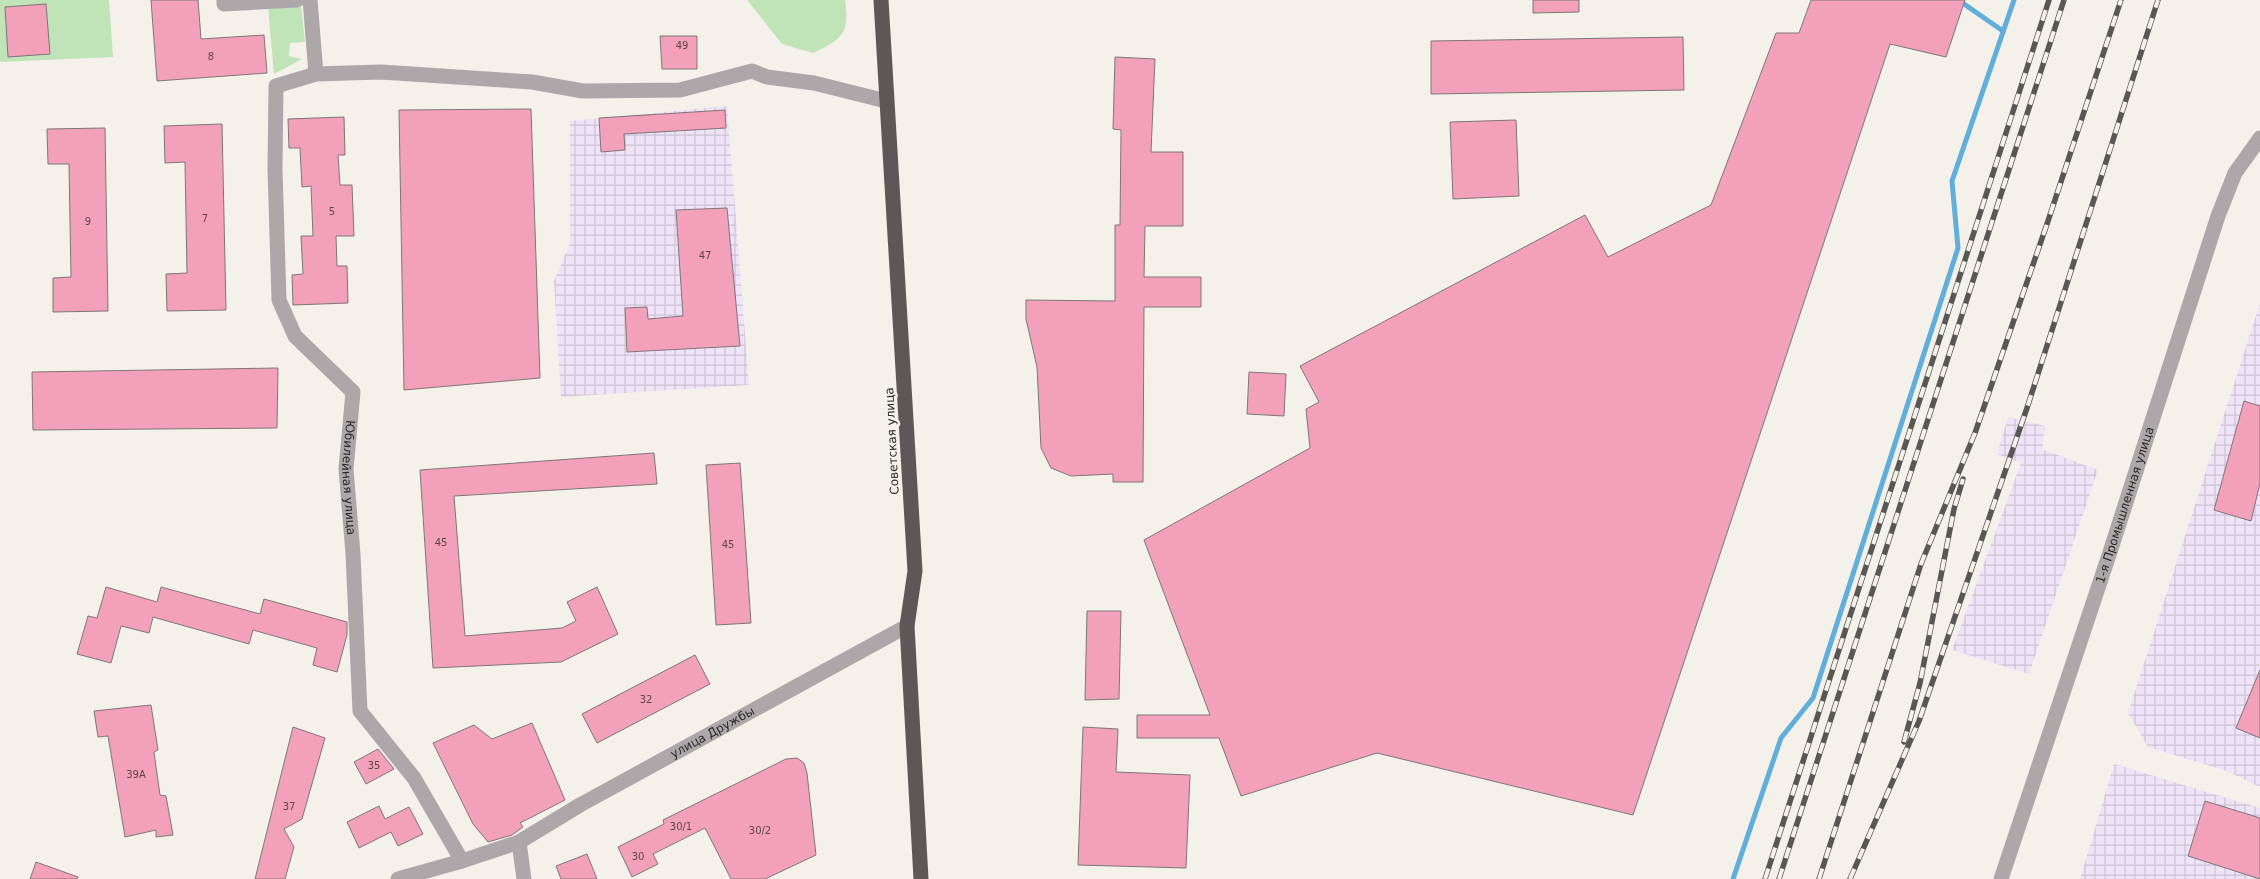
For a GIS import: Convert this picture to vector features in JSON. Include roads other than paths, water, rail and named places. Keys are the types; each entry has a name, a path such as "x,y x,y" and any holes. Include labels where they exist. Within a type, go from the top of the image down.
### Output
{"highway":[{"name":"Советская улица","path":"881,0 915,571 906,626 921,879"}],"street":[{"path":"224,0 224,4 297,0"},
{"path":"310,0 316,74 381,72 532,82 582,91 680,90 752,71 767,77 814,83 886,101"},
{"name":"Юбилейная улица","path":"316,74 276,86 275,169 279,300 296,336 353,392 346,469 360,711 414,778 462,861"},
{"name":"1-я Промышленная улица","path":"2000,879 2111,549 2218,216 2236,173 2260,138"},
{"name":"улица Дружбы","path":"398,879 462,861 519,842 588,800 906,626"},
{"path":"519,842 524,879"}],"waterway":[{"path":"1733,879 1781,738 1813,698 1958,248 1952,181 2014,0"},
{"path":"1964,4 2003,31"}],"railway":[{"path":"1765,879 2049,0"},
{"path":"1779,879 2064,0"},
{"path":"1819,879 1921,564 1975,433 2121,0"},
{"path":"1850,879 1919,721 2027,408 2158,0"},
{"path":"1904,742 1920,683 1954,509 1963,479"}]}
